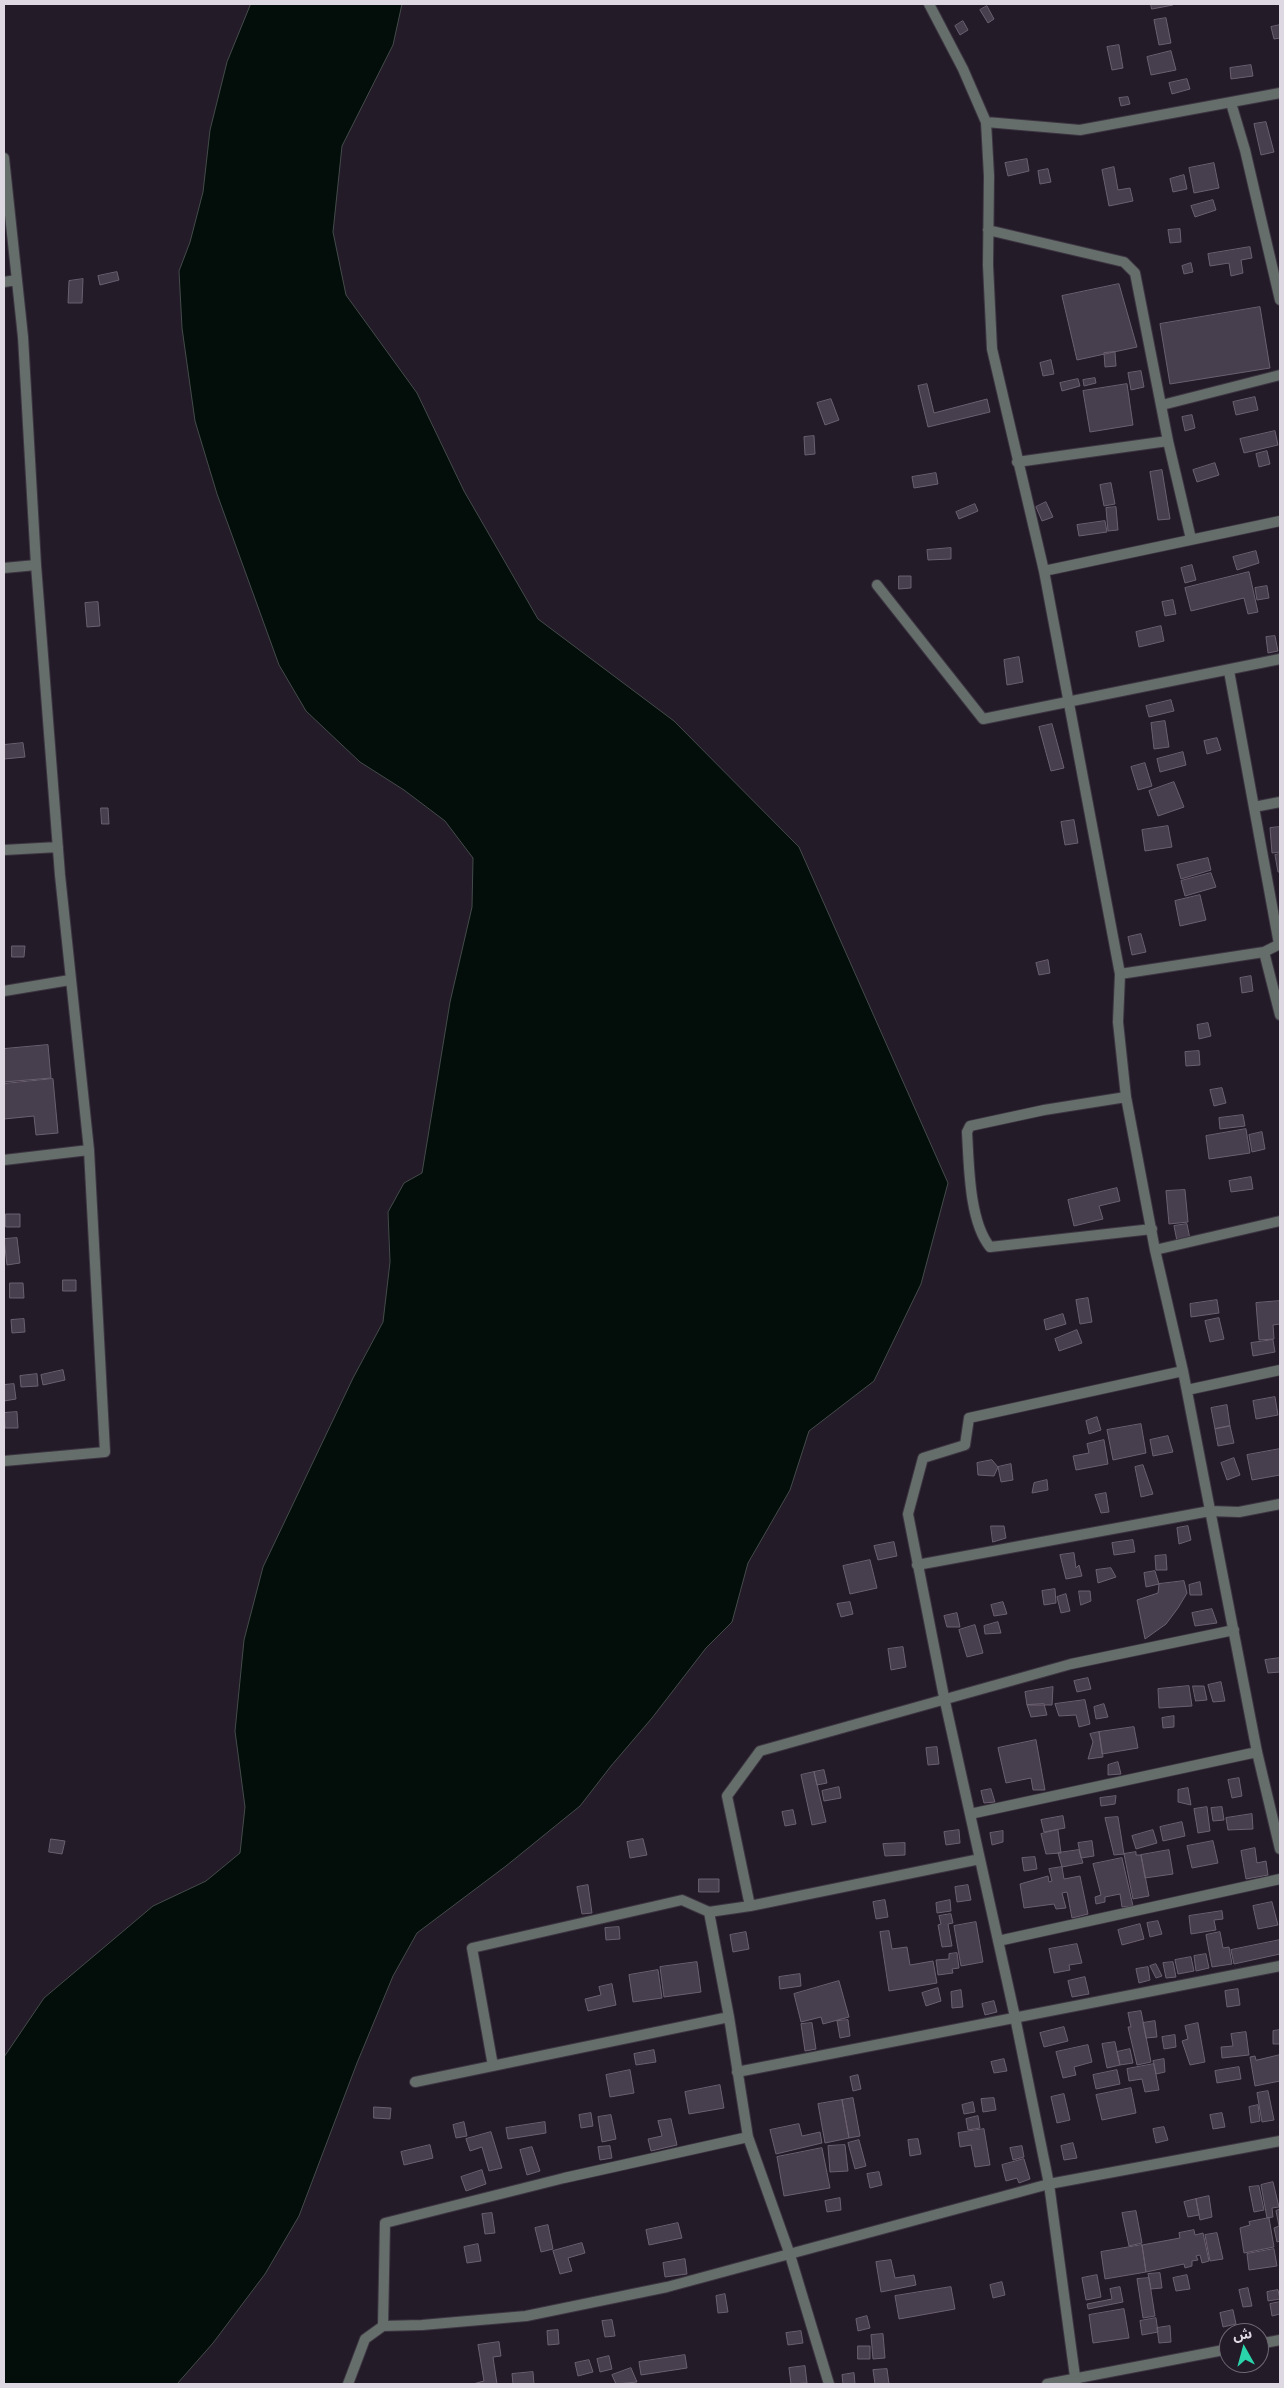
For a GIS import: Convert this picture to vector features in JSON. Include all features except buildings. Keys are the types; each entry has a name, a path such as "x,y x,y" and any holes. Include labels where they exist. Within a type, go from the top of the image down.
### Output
{"street":[{"path":"928,4 963,69 986,122 989,176 988,230 992,350 1044,570 1120,974 1118,1022 1126,1097 1155,1250 1187,1390 1258,1752 1276,1805 1280,1849"},
{"path":"986,122 1080,130 1280,93"},
{"path":"1231,103 1245,150 1280,300"},
{"path":"4,158 6,194 23,337 36,565 58,847 70,980 89,1150 105,1452 4,1461"},
{"path":"988,230 1124,262 1134,274 1168,441 1191,539"},
{"path":"4,282 17,280"},
{"path":"1162,405 1280,375"},
{"path":"1017,462 1168,441"},
{"path":"1044,570 1280,521"},
{"path":"4,568 36,565"},
{"path":"878,585 983,719 1229,671 1280,659"},
{"path":"1120,974 1264,952 1279,944 1229,671"},
{"path":"1254,808 1280,802"},
{"path":"4,850 58,847"},
{"path":"1264,952 1280,1015"},
{"path":"4,991 70,980"},
{"path":"1126,1097 1044,1110 970,1126 967,1132 972,1201 985,1241 990,1247 1152,1229"},
{"path":"4,1160 89,1150"},
{"path":"1155,1250 1280,1221"},
{"path":"1187,1390 1280,1370"},
{"path":"1075,2381 1050,2184 944,1697 908,1514 923,1458 965,1445 969,1418 1183,1371"},
{"path":"917,1565 1210,1511 1240,1512 1280,1504"},
{"path":"750,1906 727,1796 760,1751 944,1697 1071,1664 1234,1630"},
{"path":"970,1814 1258,1752"},
{"path":"493,2066 472,1948 682,1900 709,1912 750,1906 980,1859"},
{"path":"998,1941 1280,1879"},
{"path":"709,1912 729,2017 748,2137 790,2255 829,2384"},
{"path":"737,2072 1280,1966"},
{"path":"415,2082 729,2017"},
{"path":"384,2326 385,2223 564,2178 748,2137"},
{"path":"348,2384 366,2339 384,2326 526,2316 667,2287 1050,2184 1280,2141"},
{"path":"1047,2384 1075,2381 1219,2352"}],"shaded area":[{"path":"251,4 402,4 393,45 342,146 333,232 346,295 417,393 464,491 538,619 674,721 799,847 948,1183 921,1284 874,1381 809,1431 790,1490 748,1563 732,1622 706,1648 580,1806 506,1866 417,1933 393,1976 357,2063 299,2216 265,2274 213,2343 177,2384 4,2384 4,2057 44,1998 153,1906 206,1881 240,1853 245,1807 235,1731 244,1640 263,1567 353,1378 383,1322 390,1262 388,1212 404,1183 422,1173 450,1002 472,907 473,858 445,821 404,790 360,762 306,711 279,665 217,494 195,421 182,328 179,271 190,242 203,192 210,130 227,62"}]}
